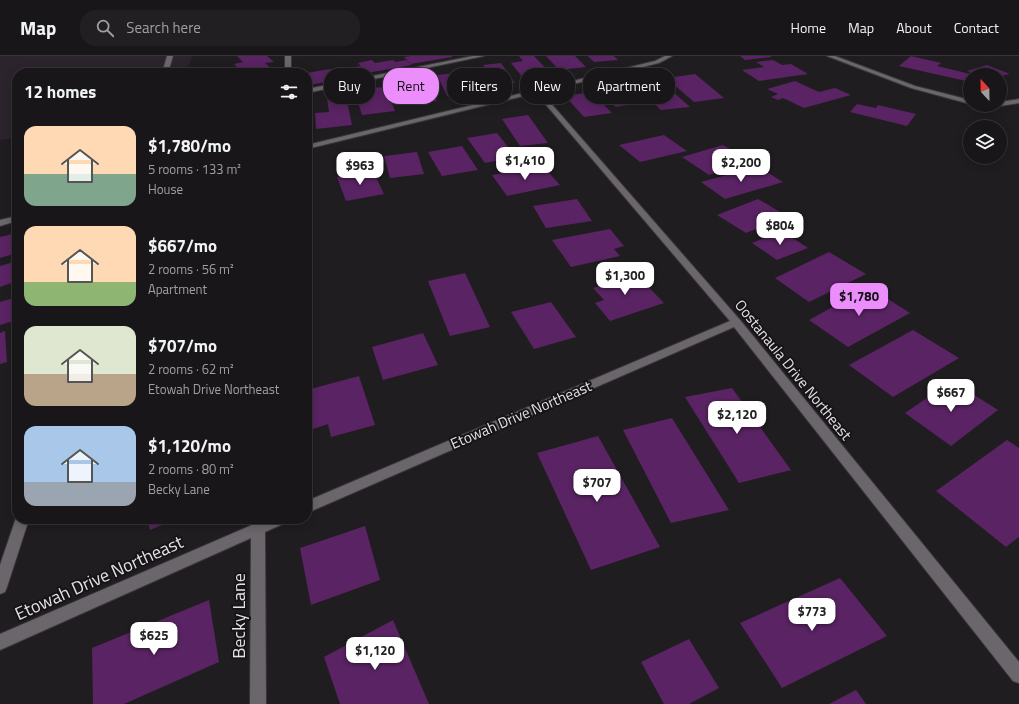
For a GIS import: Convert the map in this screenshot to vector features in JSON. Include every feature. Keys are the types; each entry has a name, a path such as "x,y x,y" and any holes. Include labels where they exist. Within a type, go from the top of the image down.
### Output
{"street":[{"path":"166,68 170,56"},
{"path":"288,56 288,68"},
{"path":"312,90 481,56"},
{"path":"575,81 657,62 669,56"},
{"path":"830,56 913,87 963,101"},
{"path":"312,146 520,94"},
{"path":"1007,103 1019,101"},
{"name":"Oostanaula Drive Northeast","path":"549,104 736,322 1019,675"},
{"path":"0,222 12,219"},
{"name":"Etowah Drive Northeast","path":"312,505 736,322"},
{"path":"0,587 20,524"},
{"name":"Etowah Drive Northeast","path":"0,642 268,524"},
{"name":"Becky Lane","path":"258,528 258,704"}],"shaded area":[{"path":"0,56 192,56 188,68 12,68 12,138 0,140"}],"building":[{"path":"237,56 267,56 274,62 265,63 271,68 238,68 234,64 243,62"},
{"path":"519,56 534,56 545,68 520,68 520,74 511,63 523,61"},
{"path":"546,56 575,56 586,67 575,68 557,68"},
{"path":"588,56 614,56 618,60 594,62"},
{"path":"740,56 771,56 771,57 745,60"},
{"path":"911,56 941,63 937,66 963,72 963,80 899,66"},
{"path":"404,57 452,57 411,64"},
{"path":"372,60 375,63 393,60 395,62 406,60 412,65 395,68 383,68 383,70 375,72 375,68 350,68 361,66 358,63"},
{"path":"773,60 782,65 791,64 808,74 759,81 742,70 764,67 756,62"},
{"path":"501,63 504,68 485,68 483,65"},
{"path":"987,65 995,68 977,68"},
{"path":"324,70 324,82 312,84 312,72"},
{"path":"447,74 447,96 439,79 439,75"},
{"path":"695,74 724,98 694,102 675,86 675,77"},
{"path":"795,81 819,92 835,88 851,95 804,108 783,98 778,100 771,97 778,94 767,89"},
{"path":"383,87 383,104 392,104 395,111 362,115 359,104 375,104 375,88"},
{"path":"583,93 583,104 603,104 612,113 584,117 572,104 575,104 575,94"},
{"path":"675,94 690,107 661,110 655,104 675,104"},
{"path":"328,104 348,104 352,125 316,129 315,113 329,112"},
{"path":"613,104 633,104 616,107"},
{"path":"857,104 876,108 878,105 916,114 907,126 850,112"},
{"path":"528,115 548,143 520,146 502,119"},
{"path":"497,133 516,157 485,163 467,138"},
{"path":"664,135 687,151 640,162 619,145"},
{"path":"723,145 751,161 709,175 682,157"},
{"path":"462,146 478,170 442,176 428,152"},
{"path":"417,152 424,174 390,178 384,156"},
{"path":"543,166 560,185 507,196 492,175"},
{"path":"749,169 758,174 767,172 783,182 725,199 701,182"},
{"path":"373,171 384,194 346,201 337,177"},
{"path":"577,199 592,221 546,228 533,206"},
{"path":"758,199 787,216 746,233 717,215"},
{"path":"610,229 624,246 614,249 620,256 571,267 552,240"},
{"path":"782,231 808,248 777,260 752,243"},
{"path":"12,234 12,254 0,258 0,237"},
{"path":"829,252 866,274 809,302 775,278"},
{"path":"12,262 12,283 0,287 0,266"},
{"path":"632,270 664,303 610,321 595,303 604,300 593,288 606,284 602,279"},
{"path":"465,273 490,327 450,336 428,281"},
{"path":"869,287 910,313 848,347 809,320"},
{"path":"12,298 12,321 0,325 0,302"},
{"path":"551,302 576,337 534,349 511,312"},
{"path":"913,330 959,358 893,397 849,365"},
{"path":"5,331 7,362 0,364 0,333"},
{"path":"423,333 438,365 383,380 372,347"},
{"path":"359,376 375,425 331,437 328,424 312,429 312,389"},
{"path":"952,381 998,410 951,446 905,413"},
{"path":"732,388 791,470 739,483 685,397"},
{"path":"672,418 729,510 671,523 623,430"},
{"path":"598,436 660,547 591,570 537,453"},
{"path":"1007,440 1019,448 1019,537 1006,547 936,491"},
{"path":"148,524 164,524 150,530"},
{"path":"365,526 380,580 311,605 300,548"},
{"path":"840,578 887,636 782,688 740,623"},
{"path":"209,600 219,662 124,704 93,704 92,648"},
{"path":"393,620 429,704 340,704 324,657"},
{"path":"689,639 719,688 689,704 664,704 641,662"},
{"path":"856,690 866,704 829,704"}]}
